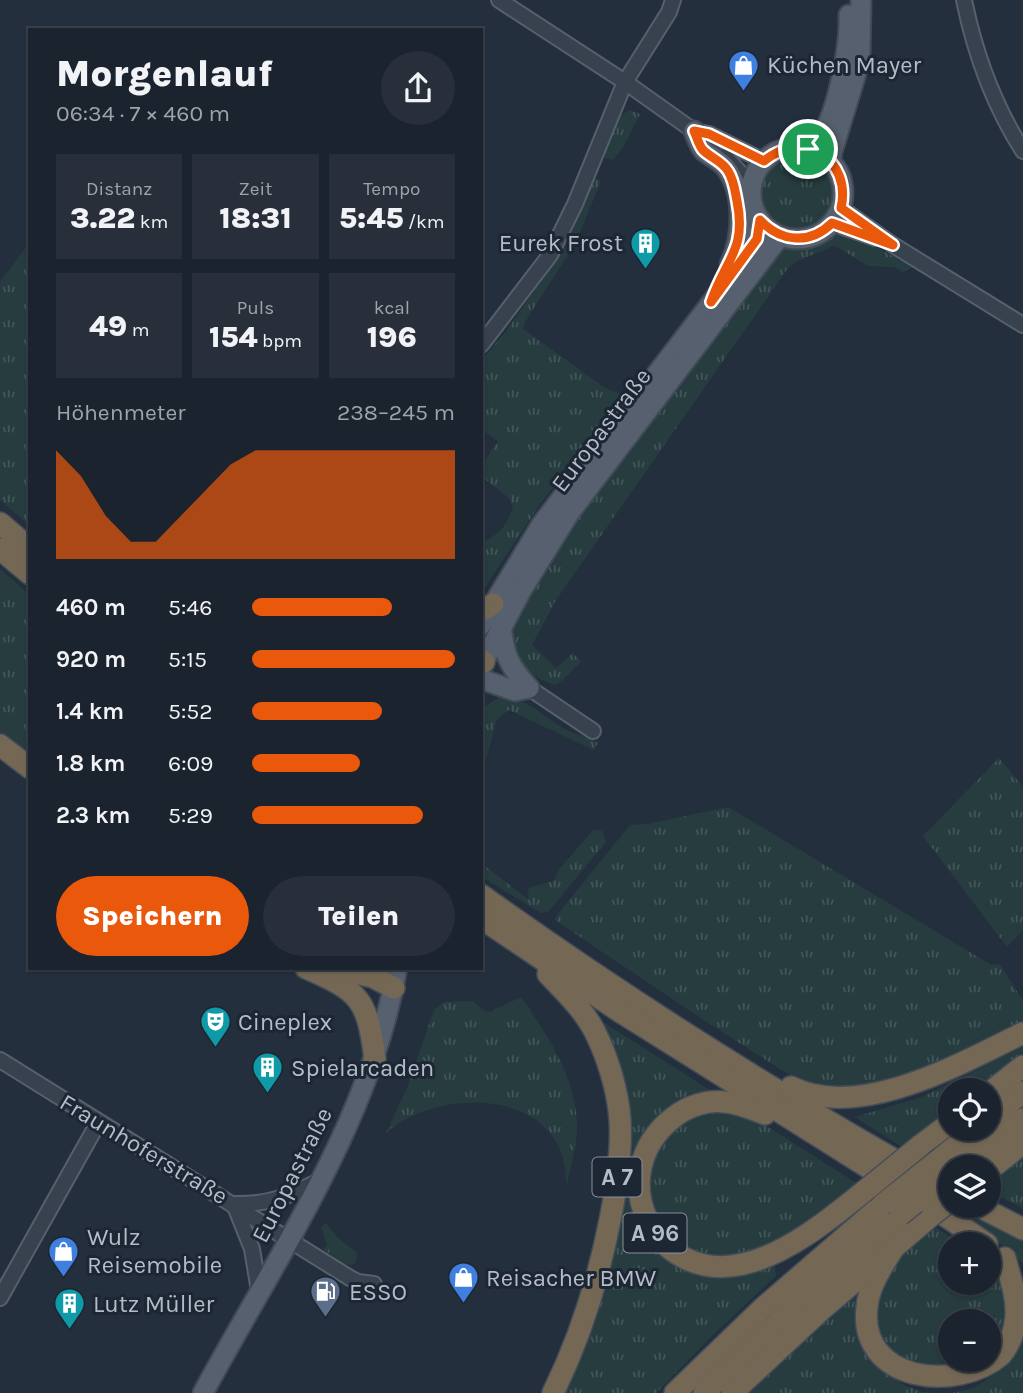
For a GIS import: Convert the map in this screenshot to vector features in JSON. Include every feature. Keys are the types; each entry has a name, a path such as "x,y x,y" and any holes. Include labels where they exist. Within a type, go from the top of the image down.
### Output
{"highway":[{"path":"0,523 10,553 28,573"},
{"path":"0,736 28,757"},
{"path":"0,745 28,766"},
{"path":"483,897 513,929 554,963 727,1058 873,1148 938,1184"},
{"path":"483,919 513,929"},
{"name":"A 96","path":"554,963 804,1128 970,1232"},
{"name":"A 7","path":"553,1393 569,1360 592,1298 620,1158 620,1118 611,1074 594,1030 575,1003 554,963"},
{"path":"323,970 396,978"},
{"path":"348,973 366,1012 374,1059"},
{"path":"727,1058 802,1093 821,1098 877,1095 913,1083 1023,1033"},
{"path":"1001,1083 1023,1066"},
{"path":"1001,1110 1023,1092"},
{"name":"A 96","path":"804,1128 723,1101 704,1103 679,1113 653,1136 642,1160 642,1208 657,1236 665,1245 695,1262 720,1266 743,1264 801,1239 938,1133"},
{"path":"968,1155 1023,1119"},
{"path":"1001,1160 1023,1143"},
{"path":"675,1393 763,1308 882,1205 938,1174"},
{"path":"938,1183 909,1221 869,1294 866,1314 876,1349 893,1370 932,1387 954,1386 975,1379 990,1369 1008,1345 1014,1328 1016,1309 1001,1268"},
{"path":"704,1393 784,1317 909,1221 938,1207"},
{"path":"1001,1218 1023,1229"},
{"path":"732,1393 896,1244"},
{"name":"A 96","path":"1001,1255 1023,1275"}],"main road":[{"path":"808,149 820,138 836,100 850,25 849,0"},
{"path":"831,162 860,54 861,0"},
{"path":"694,131 702,149 724,164 729,173 740,217 739,243 718,282 711,302"},
{"path":"789,148 808,149 821,153 831,162 841,179 843,198 837,216 825,230 808,238 789,239 769,229 760,220 753,204 752,186 764,161 772,155 789,148"},
{"name":"Europastraße","path":"487,608 542,524 757,239 760,220"},
{"name":"Europastraße","path":"483,665 501,625 570,512 780,236"},
{"path":"501,625 511,667 529,688"},
{"path":"483,667 529,688"},
{"path":"483,668 503,689 515,691 529,688"},
{"path":"483,700 503,689"},
{"name":"Europastraße","path":"203,1393 319,1181 374,1059 396,978"}],"street":[{"path":"499,0 625,82 694,131 735,166 752,186"},
{"path":"483,342 535,277 561,236 625,82 664,22 673,0"},
{"path":"964,0 977,52 990,89 1006,123 1023,150"},
{"path":"694,131 709,134 764,161"},
{"path":"837,216 893,245 1023,325"},
{"path":"529,688 593,731"},
{"name":"Fraunhoferstraße","path":"0,1060 350,1278 374,1284"},
{"path":"0,1298 98,1123"},
{"path":"259,1290 251,1248 234,1204 270,1202 319,1181"}],"green space":[{"path":"630,110 640,114 622,149 613,160 603,157 615,124"},
{"path":"798,153 813,156 826,165 835,178 838,193 835,208 826,221 813,230 798,233 783,230 770,221 761,208 758,193 761,178 770,165 783,156"},
{"path":"595,178 601,181 576,242 523,329 605,388 624,395 541,503 483,590 483,538 486,540 500,530 513,507 509,498 483,478 483,463 498,441 483,430 483,359 507,330 565,247"},
{"path":"842,232 849,232 912,267 903,272 894,267 868,266 834,245 799,260 788,268 556,600 532,645 556,668 573,653 581,662 554,685 530,673 514,652 511,627 515,616 561,547 576,518 775,252 783,248 813,247"},
{"path":"28,245 28,524 0,500 0,282"},
{"path":"0,569 28,593 28,753 0,732"},
{"path":"500,697 520,701 573,733 598,743 594,750 509,710 497,719 483,771 483,708"},
{"path":"999,758 1023,787 1023,930 1007,947 923,836"},
{"path":"730,808 983,960 992,965 1000,964 1023,1001 1023,1024 923,1071 879,1086 843,1091 813,1086 783,1071 705,1021 555,920 630,825 648,824"},
{"path":"593,830 602,831 606,842 548,912 541,913 483,877 483,865 529,900 528,888 554,881 560,868"},
{"path":"521,997 559,1058 572,1091 577,1134 567,1186 562,1154 549,1132 530,1116 507,1107 481,1103 429,1109 405,1119 386,1133 407,1088 434,1010 444,1002 473,1001 483,1010 490,1012"},
{"path":"592,1015 716,1094 697,1097 633,1171 664,1254 774,1262 776,1276 656,1393 560,1393 626,1157"},
{"path":"1023,1047 1023,1052 989,1078 960,1078"},
{"path":"938,1089 938,1118 902,1147 855,1117 922,1097"},
{"path":"740,1109 861,1186 772,1247 736,1258 696,1255 660,1227 646,1179 666,1131 698,1111"},
{"path":"1023,1153 1023,1208 1001,1197 1001,1172"},
{"path":"964,1218 987,1218 1023,1237 1023,1264 1001,1244 1001,1232 984,1232"},
{"path":"326,1223 337,1237 357,1253 356,1262 352,1265 345,1264 324,1250 327,1244 321,1227"},
{"path":"937,1228 943,1232 938,1232 938,1295 1001,1295 1001,1282 1004,1287 1010,1312 1001,1342 1001,1309 938,1309 938,1372 965,1372 934,1373 913,1367 895,1356 881,1340 874,1321 873,1300 887,1269 906,1248"},
{"path":"861,1285 876,1362 902,1384 922,1392 934,1393 744,1393"},
{"path":"1023,1312 1023,1393 951,1393 968,1389 994,1372 1001,1372 1001,1363"}],"place":[{"name":"Küchen Mayer","path":"744,92"},
{"name":"Eurek Frost","path":"646,270"},
{"name":"Cineplex","path":"215,1049"},
{"name":"Spielarcaden","path":"268,1095"},
{"name":"Wulz Reisemobile","path":"64,1278"},
{"name":"Reisacher BMW","path":"463,1305"},
{"name":"ESSO","path":"326,1319"},
{"name":"Lutz Müller","path":"70,1331"}],"route":[{"path":"694,131 709,134 764,161 789,148 808,149 821,153 837,170 843,188 841,208 893,245 832,223 817,235 789,239 769,229 760,220 757,239 711,302 718,282 739,243 740,217 729,173 724,164 702,149 694,131"}]}
